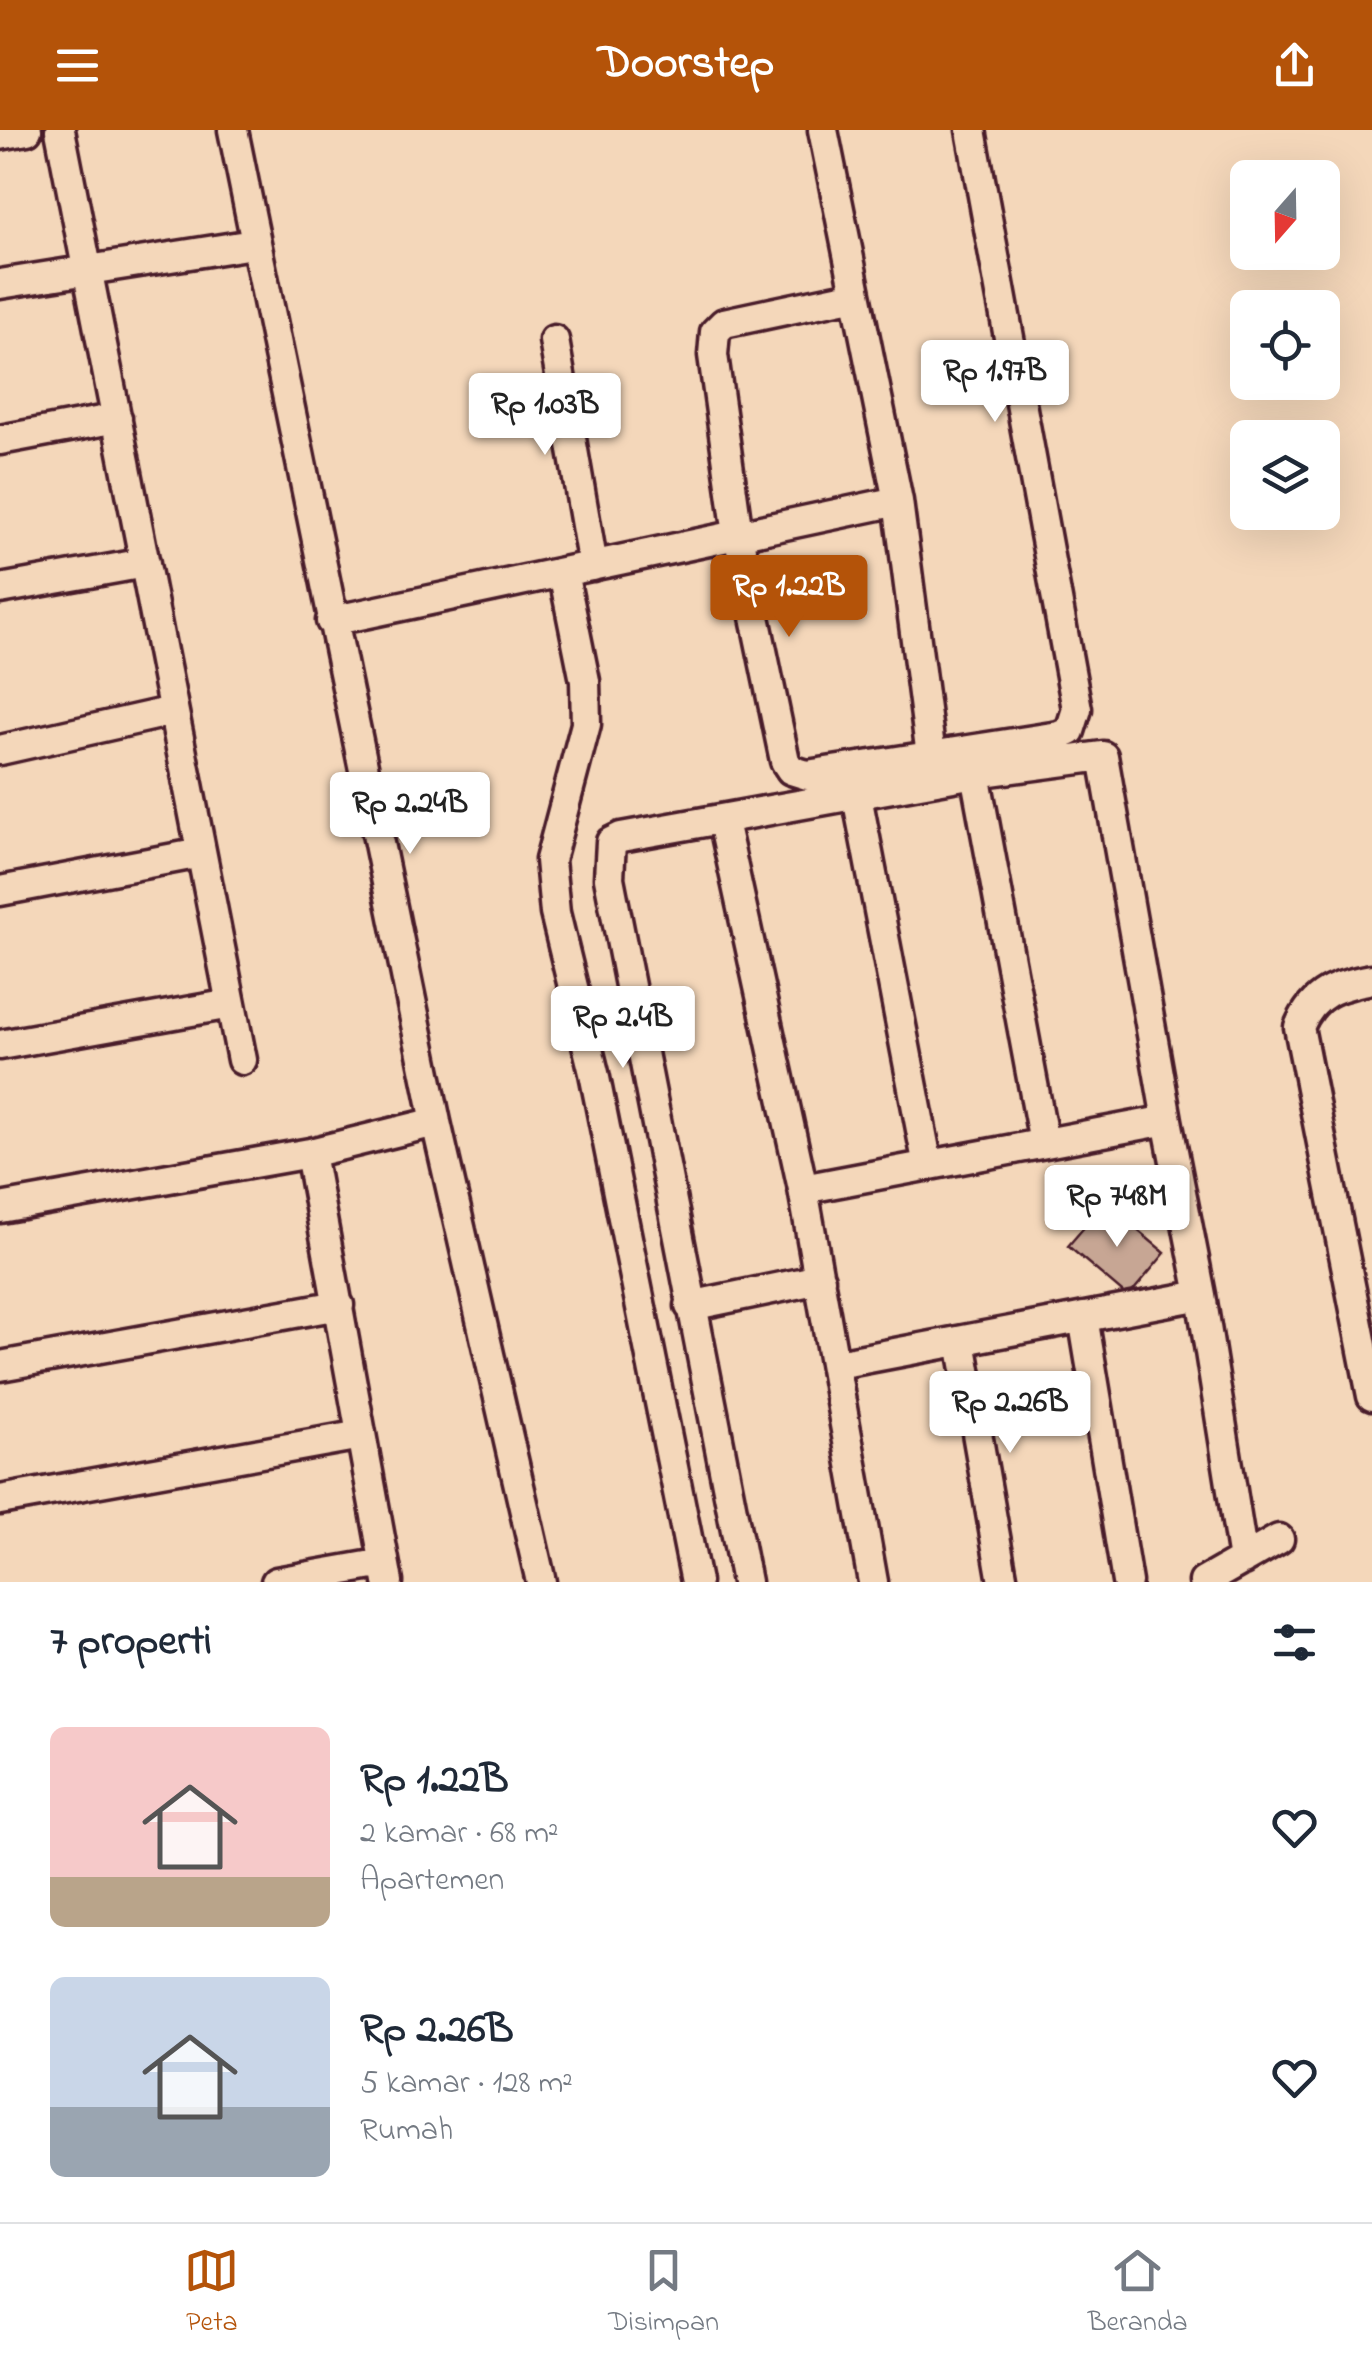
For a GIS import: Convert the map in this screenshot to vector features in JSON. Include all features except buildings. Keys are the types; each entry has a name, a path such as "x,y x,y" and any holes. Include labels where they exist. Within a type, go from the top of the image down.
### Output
{"street":[{"path":"0,135 27,130"},
{"path":"60,130 242,1060"},
{"path":"234,130 253,244 436,1122 540,1582"},
{"path":"822,130 898,502 931,756"},
{"path":"856,295 724,324 715,332 714,355 738,535 784,761 792,770 807,776 1059,736 1070,731 1076,709 971,130"},
{"path":"0,284 253,244"},
{"path":"554,340 593,566"},
{"path":"0,440 116,418"},
{"path":"331,621 898,502"},
{"path":"0,589 145,562"},
{"path":"562,572 585,681 586,724 550,860 555,914 594,1072 696,1582"},
{"path":"0,750 174,712"},
{"path":"746,1582 609,878 609,846 622,837 1094,754 1107,761 1166,1120 1201,1295 1243,1560"},
{"path":"976,774 1044,1143"},
{"path":"857,796 928,1166"},
{"path":"723,820 803,1189 873,1582"},
{"path":"0,891 201,853"},
{"path":"1372,979 1331,988 1308,1006 1299,1027 1372,1396"},
{"path":"0,1045 231,1004"},
{"path":"803,1189 1166,1120"},
{"path":"0,1208 310,1153 436,1122"},
{"path":"276,1582 386,1572 310,1153"},
{"path":"690,1306 820,1279"},
{"path":"837,1364 1201,1295"},
{"path":"0,1366 339,1306"},
{"path":"1083,1317 1127,1582"},
{"path":"961,1341 1003,1582"},
{"path":"0,1500 361,1435"},
{"path":"1204,1582 1279,1539"}]}
